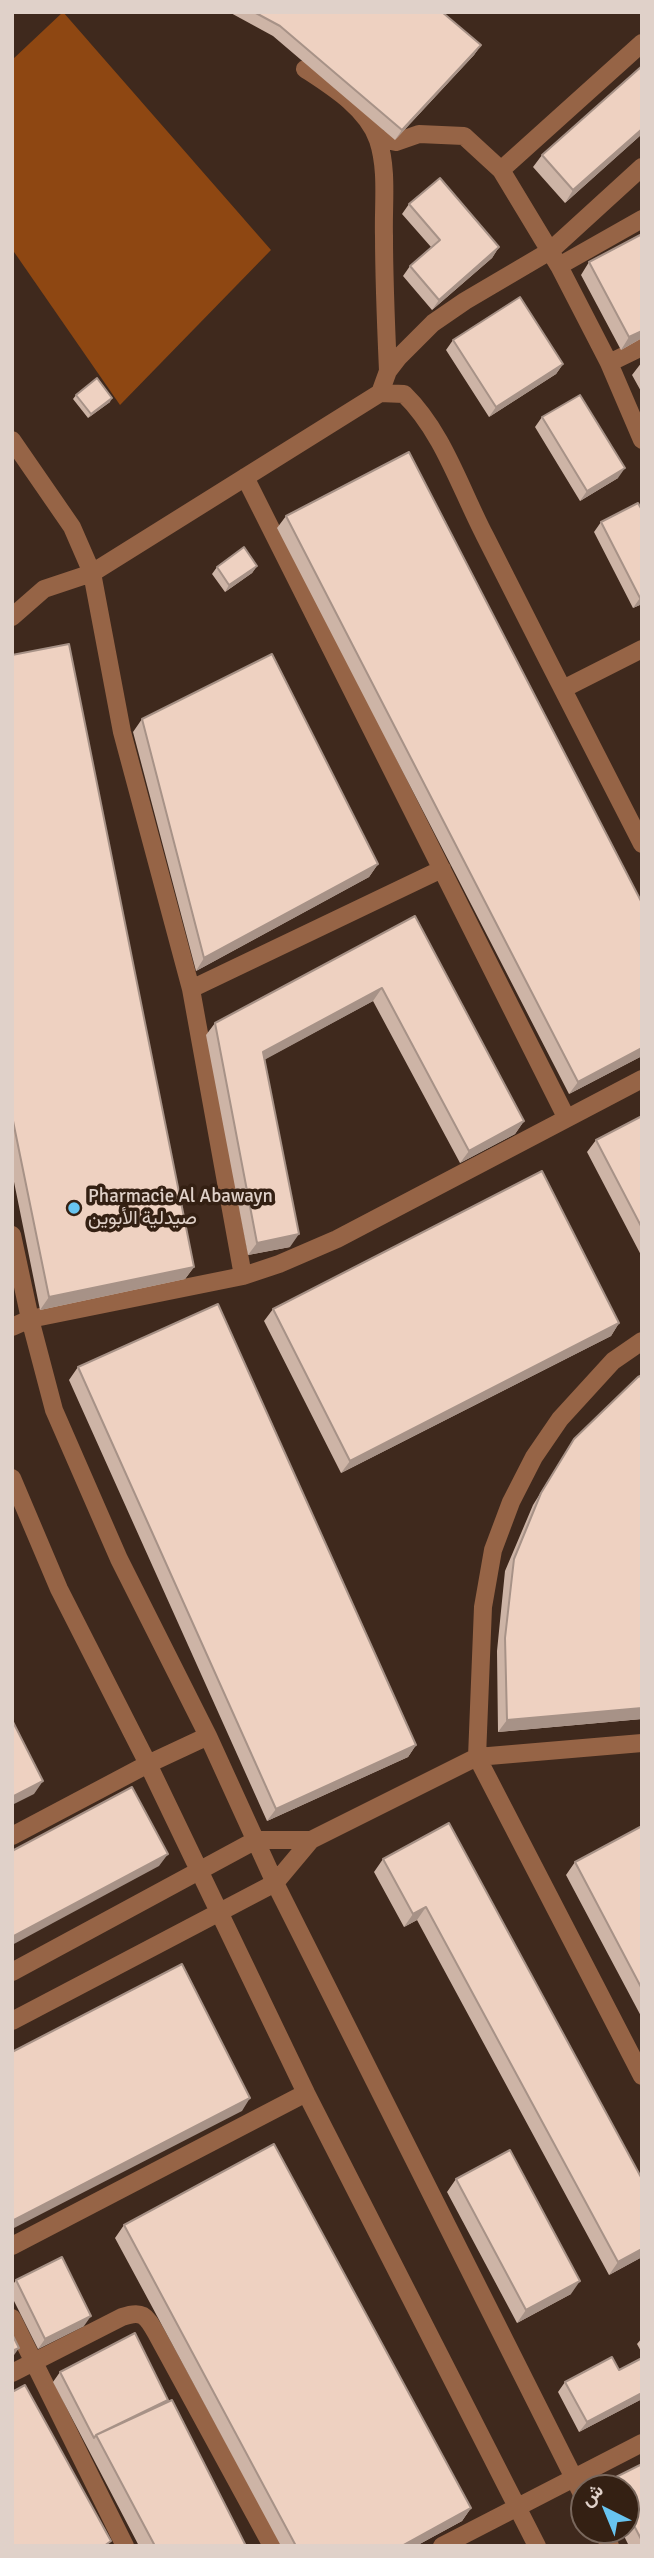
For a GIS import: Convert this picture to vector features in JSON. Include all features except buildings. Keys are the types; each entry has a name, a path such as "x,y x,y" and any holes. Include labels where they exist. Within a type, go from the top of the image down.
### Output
{"street":[{"path":"502,170 642,43"},
{"path":"305,69 335,88 364,117 377,138 384,168 384,292 388,371"},
{"path":"377,138 396,142 419,134 464,136 502,170 554,259 609,363 642,440"},
{"path":"554,259 642,167"},
{"path":"380,393 388,371 411,343 433,323 465,301 642,219"},
{"path":"609,363 642,347"},
{"path":"12,617 44,589 92,573 380,393 404,394 434,430 462,492 642,844"},
{"path":"12,440 72,527 92,573 122,732 191,989 243,1276"},
{"path":"246,477 566,1117"},
{"path":"563,689 642,649"},
{"path":"191,989 442,869"},
{"path":"12,1327 30,1319 243,1276 279,1264 337,1239 642,1079"},
{"path":"12,1235 30,1319 54,1410 83,1480 119,1559 208,1736 275,1883 571,2474"},
{"path":"642,1341 613,1361 560,1419 534,1457 511,1502 493,1550 483,1607 477,1757 642,2076"},
{"path":"12,1478 59,1589 221,1912 306,2093 537,2546"},
{"path":"12,1836 208,1736"},
{"path":"12,2021 275,1883 312,1840 477,1757 642,1743"},
{"path":"12,1972 256,1840 312,1840"},
{"path":"12,2246 306,2093"},
{"path":"12,2374 122,2317 134,2313 142,2314 156,2333 272,2546"},
{"path":"12,2318 36,2361 125,2546"},
{"path":"581,2474 642,2443"},
{"path":"442,2546 570,2480"}],"shaded area":[{"path":"63,12 271,250 120,405 12,249 12,60"}],"place":[{"name":"Pharmacie Al Abawayn صيدلية الأبوين","path":"74,1208"}]}
